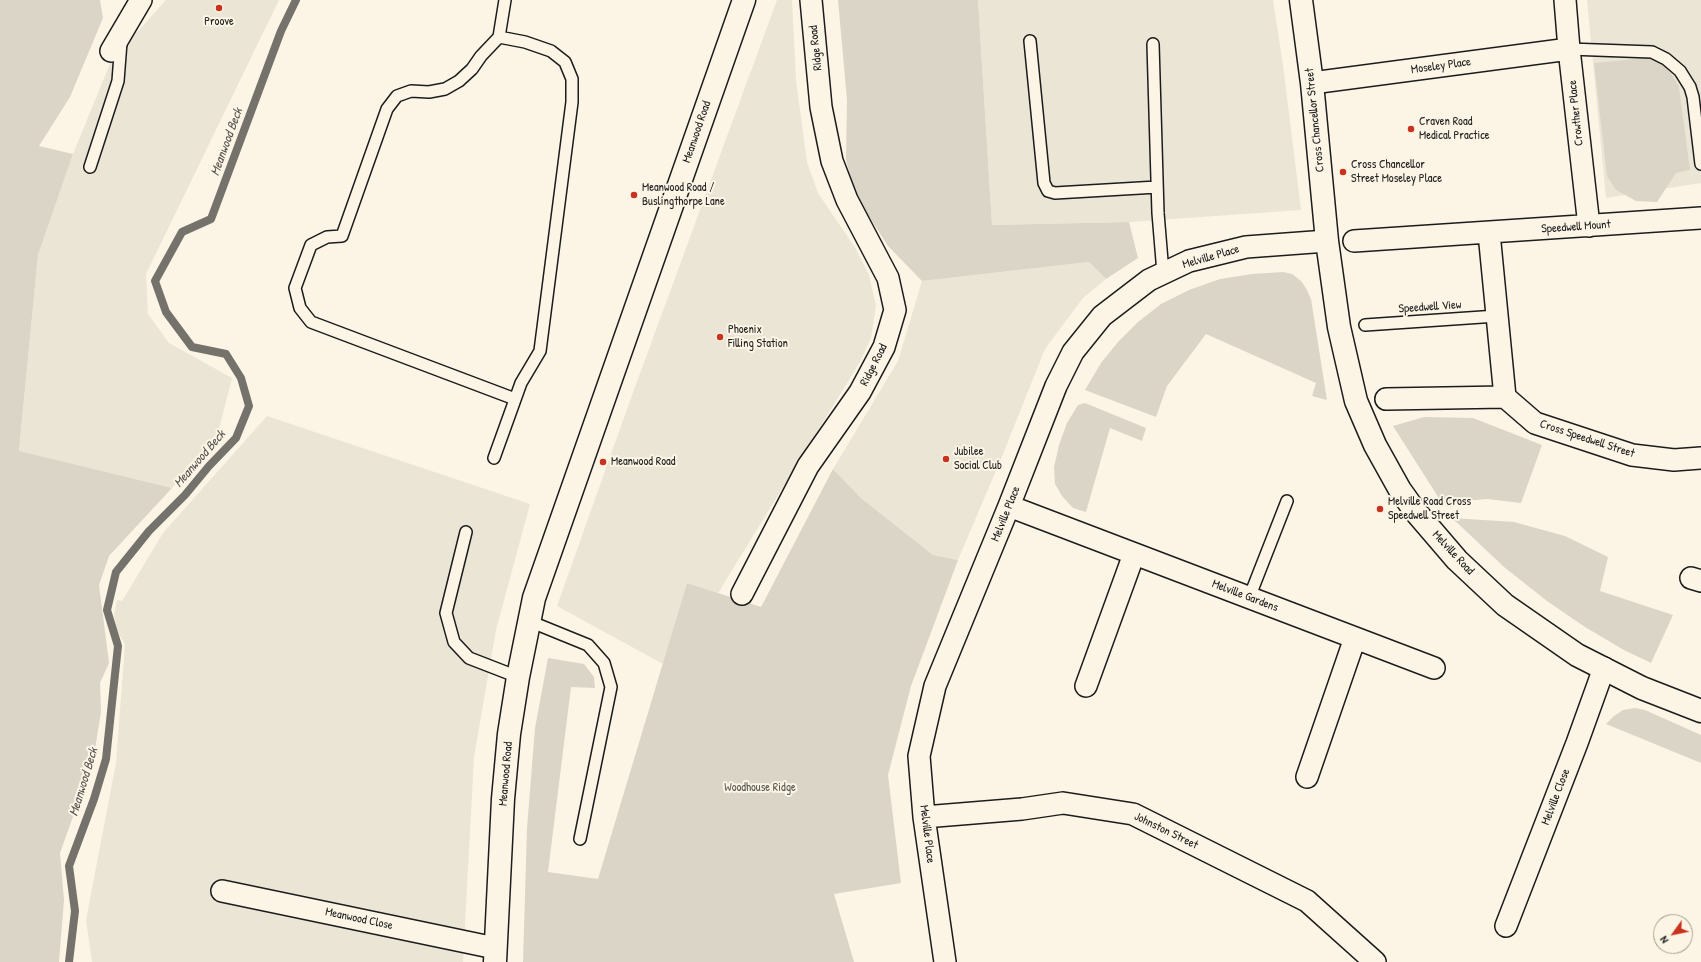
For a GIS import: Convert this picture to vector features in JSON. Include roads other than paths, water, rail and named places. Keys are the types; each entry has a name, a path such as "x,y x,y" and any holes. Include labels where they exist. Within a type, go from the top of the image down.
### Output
{"street":[{"path":"111,51 141,0"},
{"name":"Meanwood Road","path":"495,955 503,799 509,734 518,677 534,598 744,0"},
{"name":"Ridge Road","path":"742,594 808,466 860,392 884,347 895,310 888,278 847,200 832,161 821,107 811,0"},
{"name":"Cross Chancellor Street","path":"1302,0 1312,83 1327,241"},
{"name":"Crowther Place","path":"1565,0 1589,226"},
{"name":"Moseley Place","path":"1312,83 1569,49"},
{"name":"Speedwell Mount","path":"1354,240 1489,233 1701,218"},
{"path":"1386,399 1505,397 1489,233"},
{"name":"Melville Place","path":"945,962 924,817 919,756 935,686 1009,506 1056,386 1073,352 1102,316 1149,280 1190,261 1246,247 1327,241"},
{"name":"Melville Road","path":"1327,241 1339,327 1356,401 1375,446 1400,490 1415,511 1457,560 1504,605 1577,655 1642,688 1701,711"},
{"name":"Cross Speedwell Street","path":"1505,397 1535,423 1632,455 1674,460 1701,458"},
{"name":"Melville Gardens","path":"1009,506 1434,668"},
{"path":"1086,686 1134,554"},
{"path":"1307,777 1355,638"},
{"name":"Melville Close","path":"1506,926 1577,743 1604,668"},
{"name":"Johnston Street","path":"924,817 1022,810 1063,803 1133,814 1307,902 1375,962"},
{"name":"Meanwood Close","path":"222,891 495,955"}],"lane":[{"path":"505,0 499,37 481,56 472,69 459,81 445,89 429,92 411,91 397,96 386,109 342,236 327,236 311,245 294,288 300,308 312,322 515,399"},
{"path":"90,166 118,81 122,31"},
{"path":"494,458 521,382 540,351 572,102 572,79 565,62 551,51 525,42 499,37"},
{"path":"1030,41 1044,183 1048,191 1055,193 1157,188"},
{"path":"1153,44 1157,188 1163,273"},
{"path":"1569,49 1652,52 1666,59 1680,71 1690,87 1693,97 1701,164"},
{"name":"Speedwell View","path":"1365,325 1497,316"},
{"path":"1249,598 1287,501"},
{"path":"466,532 446,613 454,642 469,658 518,677"},
{"path":"529,621 588,645 604,663 611,687 580,839"}],"waterway":[{"name":"Meanwood Beck","path":"69,962 75,911 69,866 94,799 106,759 118,646 107,610 116,572 149,531 185,495 209,466 236,438 249,406 241,378 226,354 192,347 166,312 155,281 182,232 211,219 281,31 296,0"}],"place":[{"name":"Proove","path":"219,8"},
{"name":"Craven Road Medical Practice","path":"1411,129"},
{"name":"Cross Chancellor Street Moseley Place","path":"1343,172"},
{"name":"Meanwood Road / Buslingthorpe Lane","path":"634,195"},
{"name":"Phoenix Filling Station","path":"720,337"},
{"name":"Jubilee Social Club","path":"946,459"},
{"name":"Meanwood Road","path":"603,462"},
{"name":"Melville Road Cross Speedwell Street","path":"1380,509"}],"park label":[{"name":"Woodhouse Ridge","path":"760,788"}]}
